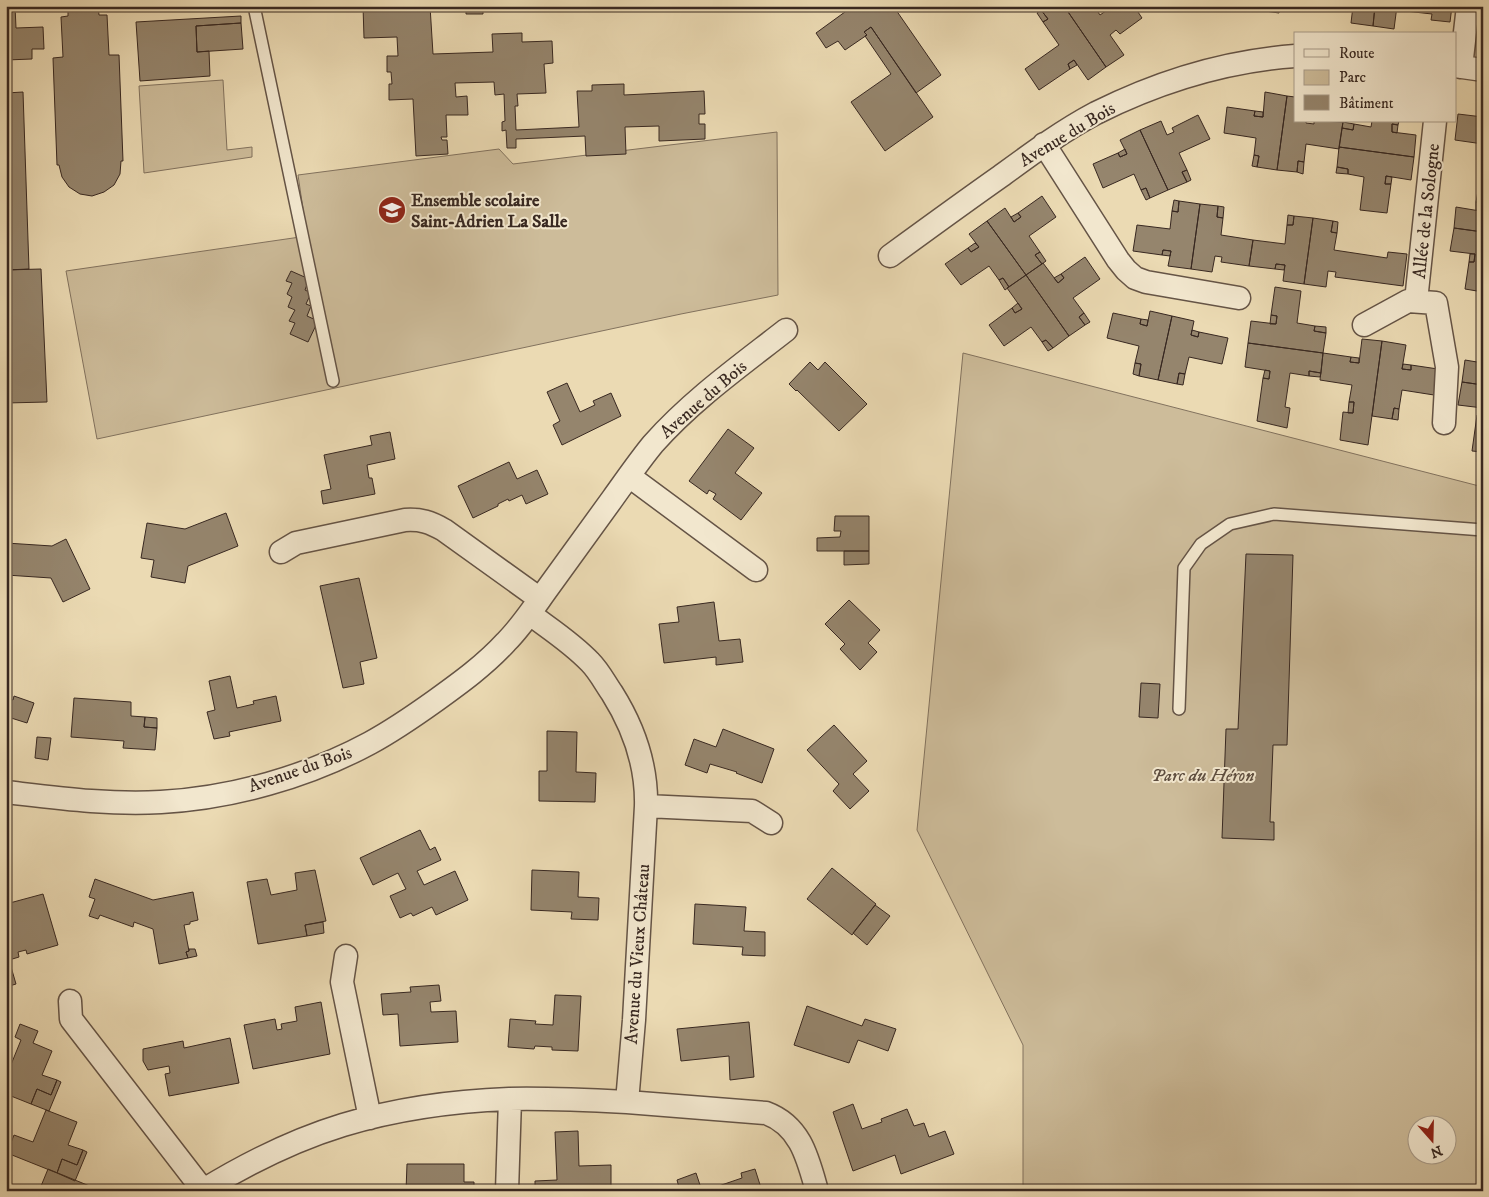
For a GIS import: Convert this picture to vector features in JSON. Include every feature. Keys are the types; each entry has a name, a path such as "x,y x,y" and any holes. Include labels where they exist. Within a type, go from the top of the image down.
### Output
{"street":[{"path":"1466,68 1468,6"},
{"name":"Avenue du Bois","path":"890,256 1044,144 1095,114 1170,82 1207,70 1260,59 1294,56"},
{"name":"Allée de la Sologne","path":"1435,122 1426,302 1447,367 1444,423"},
{"path":"1044,144 1108,246 1126,270 1135,278 1146,282 1239,298"},
{"path":"1364,325 1408,301 1426,302"},
{"name":"Avenue du Bois","path":"6,792 80,801 109,802 162,802 222,794 251,788 298,774 370,743 414,716 490,659 535,606 653,444 690,406 786,330"},
{"path":"629,476 756,570"},
{"path":"281,552 296,543 417,519 431,523 444,530 535,606"},
{"name":"Avenue du Vieux Château","path":"535,606 591,663 602,678 616,698 634,734 640,752 647,790 634,1020 627,1102"},
{"path":"646,806 752,811 771,824"},
{"path":"346,956 342,982 370,1118"},
{"path":"70,1000 71,1019 202,1190 229,1184 260,1159 343,1125 399,1112 457,1103 553,1098 766,1113 775,1116 792,1130 800,1140 805,1150 817,1191"},
{"path":"507,1191 510,1099"}],"lane":[{"path":"254,6 333,381"},
{"path":"1179,709 1184,568 1201,544 1230,524 1274,514 1483,530"}],"green space":[{"path":"223,80 227,150 252,147 252,157 144,173 139,86"},
{"path":"777,132 778,295 97,439 66,271 307,236 298,175 499,149 513,164"},
{"name":"Parc du Héron","path":"963,353 1483,487 1483,1191 1023,1191 1023,1045 917,830"}],"building":[{"path":"6,6 15,6 16,28 43,27 44,49 32,49 32,59 6,60"},
{"path":"68,6 98,6 99,15 107,15 109,55 119,55 123,161 121,161 120,174 114,185 104,192 92,196 80,194 69,187 62,177 59,165 57,165 53,58 63,57 61,17 68,16"},
{"path":"363,6 404,6 404,8 430,6 433,54 493,52 492,34 522,33 522,42 552,41 553,63 544,64 546,93 517,94 518,106 515,106 516,130 579,127 577,91 592,91 592,85 624,84 624,95 704,91 705,114 699,114 699,124 705,124 705,139 659,141 659,126 625,127 626,154 586,156 585,136 516,139 516,148 507,148 506,130 502,131 502,122 505,121 504,94 495,95 494,82 455,83 456,97 467,96 468,115 446,115 447,137 441,137 442,140 447,140 448,154 416,156 413,99 389,100 389,84 392,84 391,72 387,72 387,56 398,56 397,37 364,38"},
{"path":"466,6 483,6 483,14 466,14"},
{"path":"847,6 890,6 894,12 896,10 941,75 916,93 871,27 864,32 867,35 845,50 838,41 826,48 816,33 849,9"},
{"path":"1046,6 1064,6 1106,67 1088,80 1074,60 1068,64 1070,69 1039,90 1025,69 1059,45 1043,22 1048,19 1041,10"},
{"path":"1064,6 1094,6 1100,15 1113,6 1134,6 1142,18 1120,34 1116,30 1110,35 1124,55 1106,67"},
{"path":"1236,6 1259,6 1258,10 1235,8"},
{"path":"1259,6 1280,6 1279,13 1258,10"},
{"path":"1353,6 1375,6 1373,26 1351,23"},
{"path":"1375,6 1397,6 1394,29 1373,26"},
{"path":"1406,6 1452,6 1450,22 1431,20 1432,14 1405,11"},
{"path":"1041,10 1048,19 1043,22 1037,13"},
{"path":"241,16 241,23 196,26 197,52 209,51 210,76 140,81 136,22"},
{"path":"241,23 243,49 197,52 196,26"},
{"path":"871,27 933,117 885,151 851,102 891,74 865,36 867,35 864,32"},
{"path":"1074,60 1077,65 1070,69 1068,64"},
{"path":"23,92 29,269 6,270 6,93"},
{"path":"1265,92 1287,96 1277,170 1257,167 1259,156 1254,155 1256,138 1224,133 1227,107 1255,111 1254,116 1263,117"},
{"path":"1287,96 1294,97 1294,122 1314,124 1314,122 1343,122 1339,149 1306,144 1304,162 1298,161 1297,172 1277,170"},
{"path":"1255,111 1263,112 1263,117 1254,116"},
{"path":"1458,114 1483,117 1483,144 1455,140"},
{"path":"1198,115 1210,139 1179,153 1187,170 1182,172 1187,182 1168,190 1140,130 1161,121 1167,135 1174,132 1172,128"},
{"path":"1343,122 1354,124 1353,130 1342,128"},
{"path":"1372,122 1399,122 1398,125 1392,124 1392,132 1416,135 1414,157 1339,147 1342,128 1353,130 1354,124 1371,127"},
{"path":"1392,124 1398,125 1397,133 1392,132"},
{"path":"1140,130 1168,190 1150,198 1146,188 1141,190 1134,174 1103,188 1093,164 1118,153 1120,157 1127,154 1120,140"},
{"path":"1339,147 1414,157 1411,180 1386,176 1385,184 1391,184 1387,213 1360,210 1364,177 1348,174 1348,169 1337,167"},
{"path":"1125,149 1127,154 1120,157 1118,153"},
{"path":"1254,155 1259,156 1257,167 1252,166"},
{"path":"1298,161 1304,162 1303,174 1297,172"},
{"path":"1337,167 1348,169 1348,174 1336,173"},
{"path":"1187,170 1191,180 1187,182 1182,172"},
{"path":"1481,174 1483,174 1483,232 1454,228 1456,207 1480,211 1481,203 1476,202"},
{"path":"1386,176 1392,177 1391,184 1385,184"},
{"path":"1146,188 1150,198 1146,200 1141,190"},
{"path":"1042,196 1056,217 1029,236 1040,252 1035,255 1042,264 1026,275 987,221 1005,208 1014,222 1021,217 1018,213"},
{"path":"1174,200 1179,201 1178,212 1172,211"},
{"path":"1179,201 1200,204 1191,269 1168,266 1171,251 1163,250 1162,255 1133,251 1137,225 1170,229 1172,211 1178,212"},
{"path":"1476,202 1481,203 1480,211 1476,210"},
{"path":"1200,204 1218,206 1217,217 1223,218 1221,235 1253,240 1249,266 1221,262 1222,257 1215,256 1212,272 1191,269"},
{"path":"1218,206 1224,207 1223,218 1217,217"},
{"path":"1018,213 1021,217 1014,222 1011,217"},
{"path":"1288,215 1294,216 1293,225 1287,225"},
{"path":"1294,216 1313,218 1304,284 1283,281 1285,265 1276,264 1275,269 1249,266 1253,240 1285,244 1287,225 1293,225"},
{"path":"1313,218 1333,221 1331,232 1337,233 1334,250 1387,258 1388,252 1407,254 1403,286 1335,277 1336,272 1328,271 1326,287 1304,284"},
{"path":"987,221 1026,275 1009,287 1003,278 999,280 989,266 961,285 945,264 968,248 971,252 979,247 969,234"},
{"path":"1333,221 1338,222 1337,233 1331,232"},
{"path":"1454,228 1483,232 1483,292 1465,289 1469,262 1474,262 1475,254 1450,251"},
{"path":"975,243 979,247 971,252 968,248"},
{"path":"1163,250 1171,251 1170,256 1162,255"},
{"path":"1040,252 1046,261 1042,264 1035,255"},
{"path":"1470,254 1475,254 1474,262 1469,262"},
{"path":"1085,257 1100,279 1073,298 1084,313 1079,317 1085,325 1069,336 1026,275 1043,263 1058,283 1064,278 1061,274"},
{"path":"1276,264 1285,265 1284,270 1275,269"},
{"path":"41,269 47,402 6,403 6,270"},
{"path":"291,271 309,279 305,290 311,293 306,304 311,306 307,316 318,321 308,342 290,334 295,323 289,321 295,310 288,307 292,297 287,294 292,283 286,281"},
{"path":"1061,274 1064,278 1058,283 1054,278"},
{"path":"1026,275 1069,336 1053,348 1046,340 1042,342 1031,327 1004,346 989,325 1012,308 1015,313 1022,309 1007,288"},
{"path":"1003,278 1009,287 1005,290 999,280"},
{"path":"1275,287 1301,291 1297,323 1315,326 1314,331 1326,333 1323,353 1248,343 1251,321 1276,324 1277,316 1271,315"},
{"path":"1018,303 1022,309 1015,313 1012,308"},
{"path":"1150,311 1172,316 1158,380 1139,376 1141,364 1135,363 1139,346 1107,338 1113,313 1141,319 1140,324 1147,326"},
{"path":"1084,313 1090,322 1085,325 1079,317"},
{"path":"1271,315 1277,316 1276,324 1270,324"},
{"path":"1172,316 1194,321 1191,335 1198,337 1199,332 1228,338 1222,364 1189,357 1185,374 1179,373 1177,384 1158,380"},
{"path":"1141,319 1148,320 1147,326 1140,324"},
{"path":"1315,326 1326,327 1326,333 1314,331"},
{"path":"1192,330 1199,332 1198,337 1191,335"},
{"path":"1362,339 1382,341 1368,445 1340,440 1343,412 1353,413 1354,402 1349,402 1352,385 1320,380 1323,353 1351,357 1350,362 1359,363"},
{"path":"1046,340 1053,348 1048,351 1042,342"},
{"path":"1382,341 1406,345 1402,369 1411,370 1411,365 1438,369 1434,395 1402,390 1399,409 1394,408 1392,419 1372,416"},
{"path":"1248,343 1323,353 1321,373 1309,371 1309,376 1290,373 1285,407 1290,408 1287,428 1257,421 1263,378 1269,379 1270,371 1245,367"},
{"path":"1351,357 1359,358 1359,363 1350,362"},
{"path":"1465,360 1483,363 1483,385 1462,382"},
{"path":"810,362 818,370 825,362 867,404 839,431 789,384"},
{"path":"1135,363 1141,364 1139,376 1133,374"},
{"path":"1403,364 1411,365 1411,370 1402,369"},
{"path":"1265,370 1270,371 1269,379 1263,378"},
{"path":"1309,371 1321,373 1320,377 1309,376"},
{"path":"1179,373 1185,374 1183,385 1177,384"},
{"path":"1462,382 1483,385 1483,408 1458,405"},
{"path":"567,383 580,412 595,405 593,401 611,393 621,416 562,445 553,425 560,421 547,392"},
{"path":"1349,402 1354,402 1353,413 1348,413"},
{"path":"1394,408 1399,409 1398,420 1392,419"},
{"path":"1477,415 1483,415 1483,452 1472,451"},
{"path":"728,429 754,448 735,473 762,493 741,520 713,499 716,494 709,490 707,494 689,481"},
{"path":"390,432 395,459 367,465 369,478 372,478 375,494 323,504 321,491 331,489 324,455 372,445 370,436"},
{"path":"509,462 517,479 537,470 548,494 526,504 522,495 509,501 508,499 473,518 458,486"},
{"path":"226,513 238,546 188,566 185,583 151,577 154,560 141,558 147,523 185,529"},
{"path":"835,516 869,516 869,551 817,551 817,538 840,537 841,531 834,531"},
{"path":"66,539 90,589 63,602 51,578 6,575 6,543 52,546"},
{"path":"844,551 869,551 869,564 844,565"},
{"path":"1246,554 1293,555 1287,745 1273,745 1270,822 1274,822 1274,840 1222,838 1226,729 1238,729"},
{"path":"359,578 377,658 360,662 364,684 343,688 320,586"},
{"path":"849,600 880,630 868,643 877,652 860,670 840,649 845,644 825,624"},
{"path":"714,602 719,641 740,639 743,662 716,665 716,657 664,663 659,624 679,622 677,607"},
{"path":"230,676 237,708 254,704 253,701 276,696 281,721 229,732 230,736 214,739 207,712 215,710 209,681"},
{"path":"1141,683 1160,684 1158,718 1139,717"},
{"path":"14,696 34,703 27,723 8,717 6,721 6,698 13,700"},
{"path":"74,698 131,702 131,716 145,717 144,727 157,728 155,750 123,748 124,741 71,737"},
{"path":"145,717 157,718 157,728 144,727"},
{"path":"834,725 867,761 853,774 869,791 850,809 833,791 839,784 807,750"},
{"path":"723,729 774,749 762,783 737,772 710,764 707,773 685,765 694,739 716,747"},
{"path":"547,731 577,732 576,772 596,773 595,802 539,801 539,771 547,771"},
{"path":"37,737 51,738 48,760 35,758"},
{"path":"420,830 430,850 435,847 441,860 417,871 424,885 455,871 468,900 436,915 432,907 413,916 411,913 400,918 390,896 406,889 398,873 373,885 360,858"},
{"path":"832,868 876,904 852,935 807,899"},
{"path":"315,870 326,921 305,925 307,936 258,944 247,882 267,879 271,895 297,890 295,873"},
{"path":"532,870 579,872 578,897 599,898 598,920 571,919 572,912 531,910"},
{"path":"95,879 153,900 193,892 198,920 184,925 189,951 186,952 188,958 159,964 153,929 134,922 133,927 100,915 98,919 89,916 95,899 89,897"},
{"path":"43,894 58,945 27,954 26,950 18,952 19,957 9,960 16,984 6,987 6,904"},
{"path":"695,904 746,907 744,931 765,932 765,956 742,955 743,947 693,944"},
{"path":"875,905 890,916 867,945 853,933"},
{"path":"323,922 324,933 307,936 305,925"},
{"path":"189,949 195,949 197,956 188,958 186,952"},
{"path":"439,985 441,1001 430,1002 431,1012 456,1011 458,1042 400,1046 398,1014 383,1015 381,994 411,992 410,987"},
{"path":"555,995 581,996 578,1051 552,1050 552,1047 535,1046 534,1049 508,1047 510,1019 536,1021 535,1024 553,1025"},
{"path":"321,1002 330,1054 253,1069 244,1025 275,1019 277,1030 282,1029 281,1024 297,1021 295,1007"},
{"path":"807,1006 862,1026 865,1019 896,1029 888,1051 858,1040 849,1063 794,1045"},
{"path":"749,1022 754,1077 730,1080 729,1056 681,1061 677,1029"},
{"path":"20,1024 38,1031 33,1043 52,1051 42,1075 57,1080 51,1095 37,1089 31,1104 6,1094 6,1071 8,1072 21,1040 15,1037"},
{"path":"230,1038 239,1083 169,1096 165,1074 170,1073 169,1066 148,1070 143,1061 143,1049 183,1041 184,1048"},
{"path":"57,1080 61,1082 49,1111 31,1104 37,1089 51,1095"},
{"path":"853,1104 862,1129 882,1122 881,1119 907,1109 914,1126 924,1123 929,1137 945,1131 954,1154 901,1174 895,1155 853,1171 833,1112"},
{"path":"46,1110 77,1122 68,1145 83,1150 77,1165 62,1159 57,1173 7,1153 14,1135 33,1142"},
{"path":"578,1131 579,1166 611,1165 611,1189 535,1191 535,1181 557,1180 555,1132"},
{"path":"83,1150 87,1152 75,1181 57,1173 62,1159 77,1165"},
{"path":"407,1164 464,1164 464,1182 474,1182 474,1191 406,1191"},
{"path":"48,1169 92,1187 90,1191 39,1191"},
{"path":"755,1169 762,1191 704,1191 742,1178 741,1173"},
{"path":"696,1173 702,1191 680,1191 677,1180"}],"place":[{"name":"Ensemble scolaire Saint-Adrien La Salle","path":"392,210"}]}
